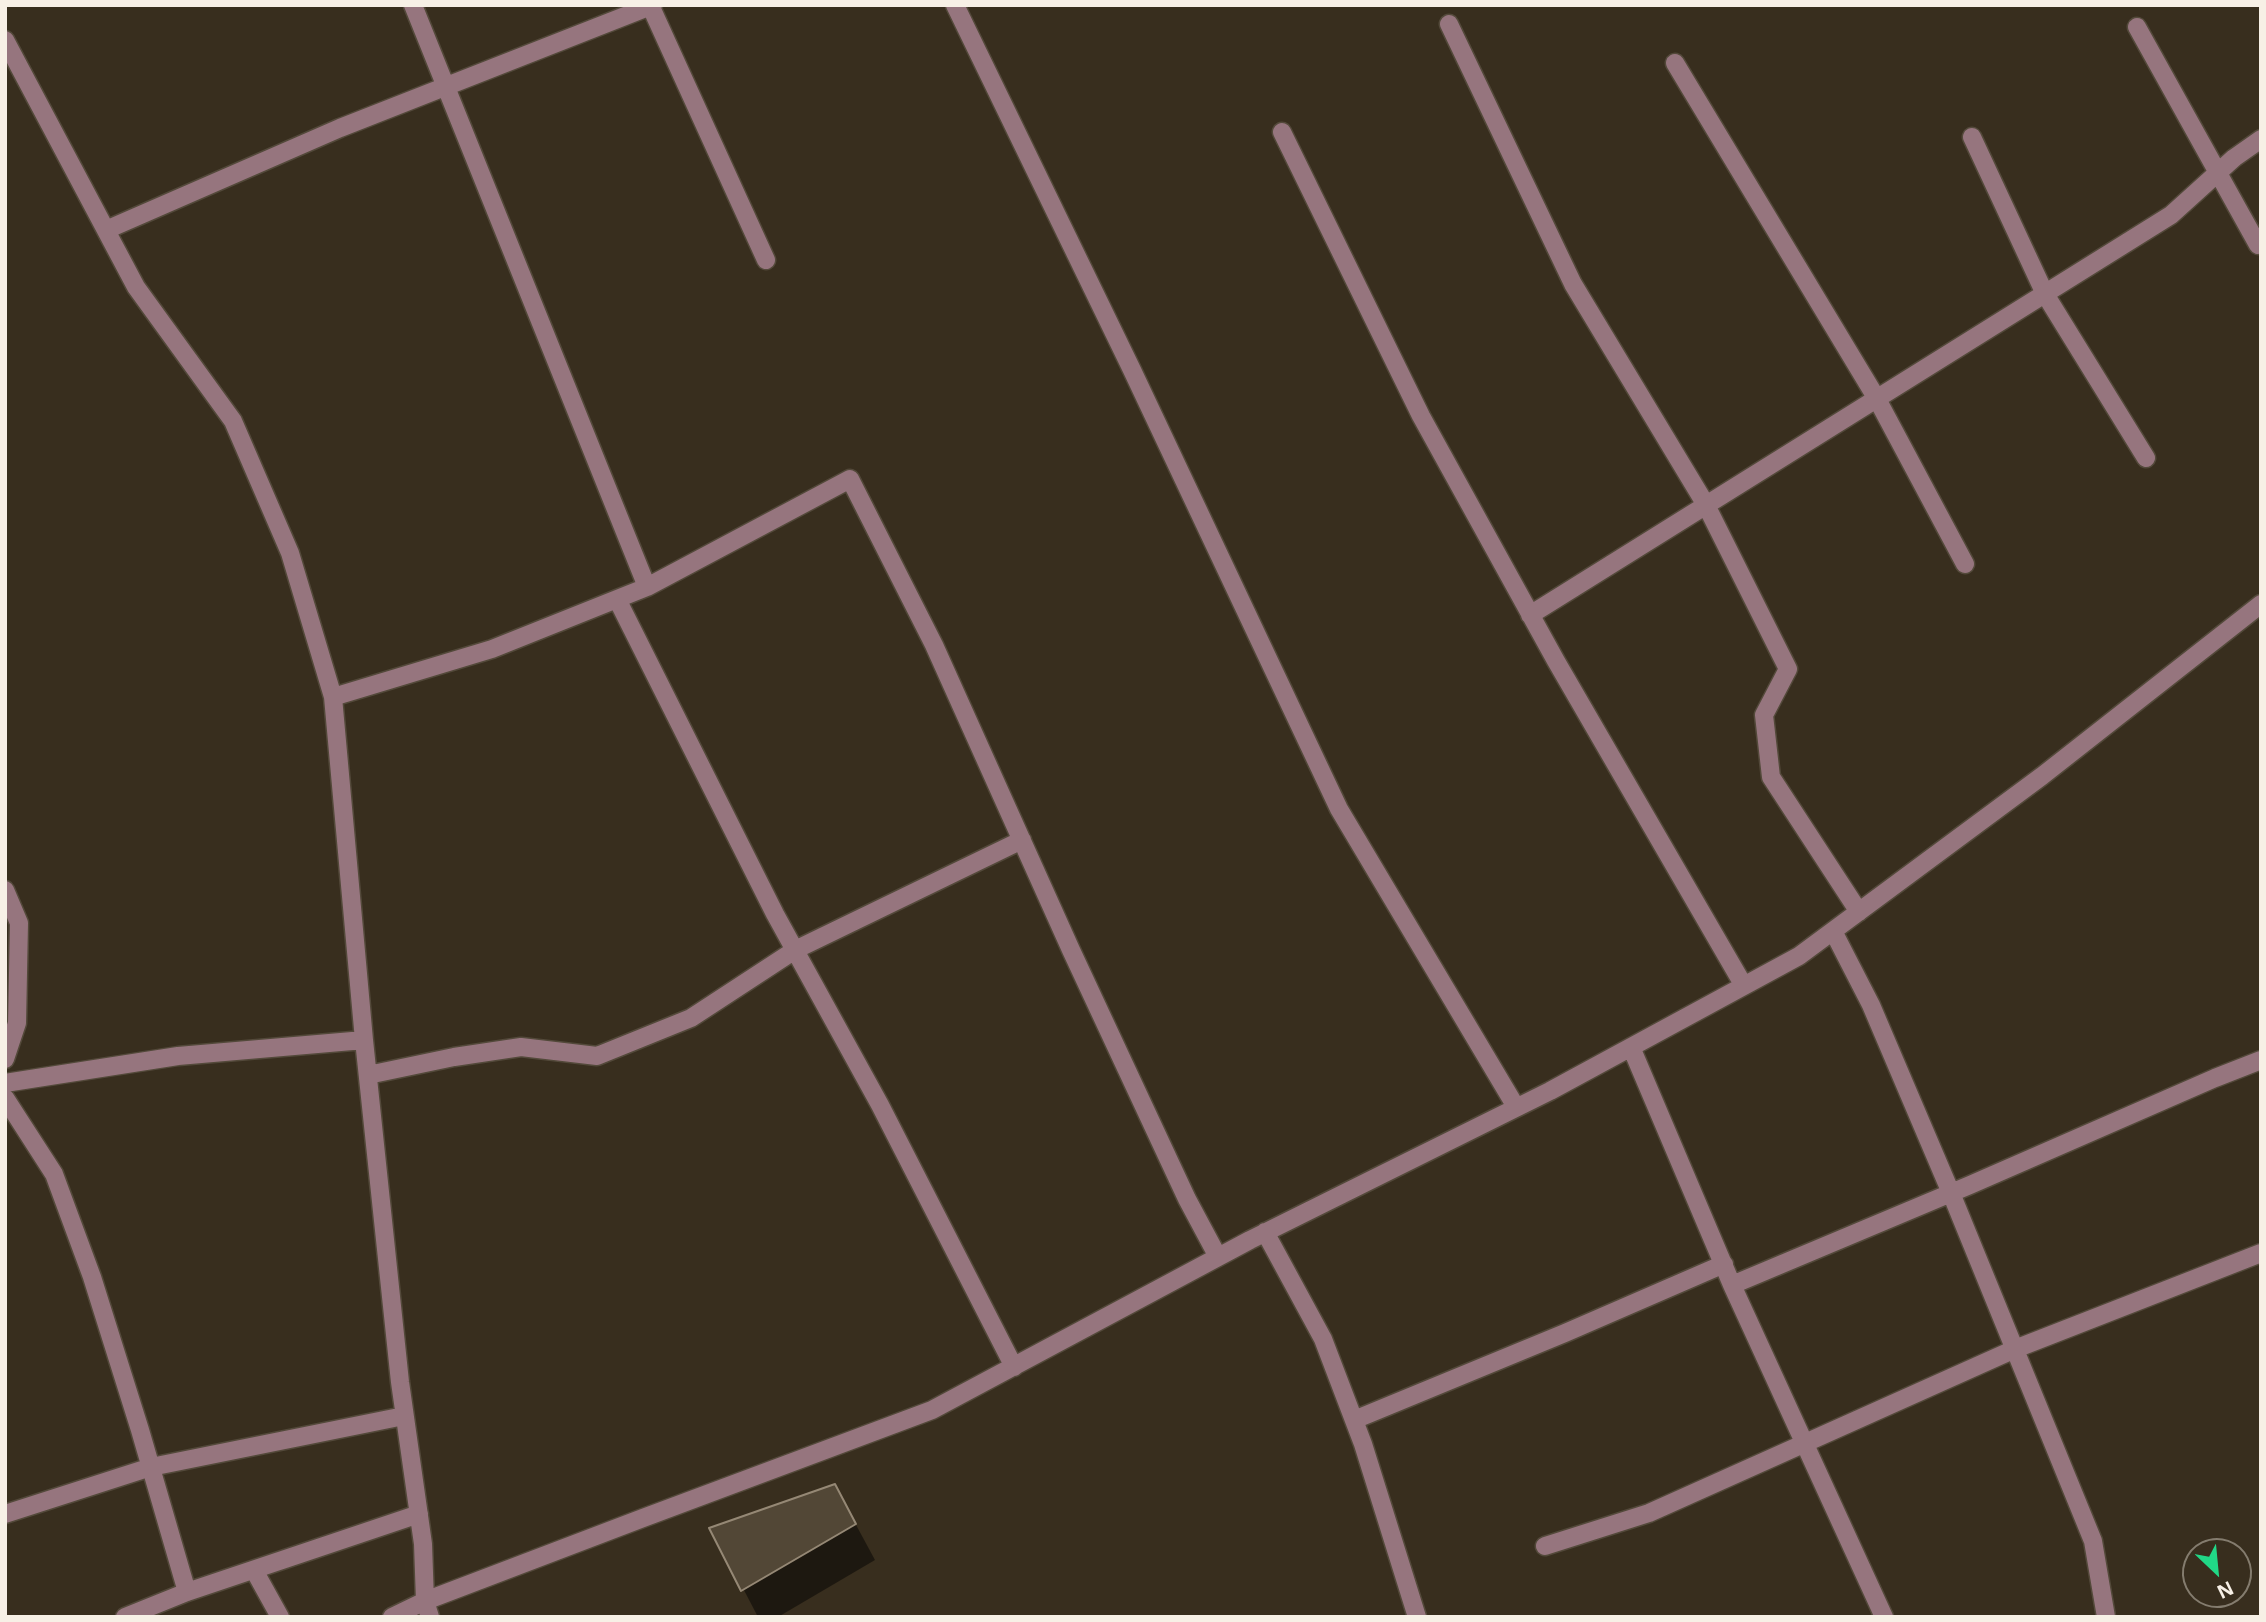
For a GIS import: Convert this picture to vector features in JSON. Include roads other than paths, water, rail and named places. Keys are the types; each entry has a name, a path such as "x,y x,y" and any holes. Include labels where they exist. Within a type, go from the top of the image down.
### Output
{"street":[{"path":"413,5 647,587"},
{"path":"955,5 1132,370 1339,809 1516,1107"},
{"path":"106,230 340,128 651,6 766,260"},
{"path":"1449,24 1573,284 1706,505 1788,669 1764,715 1771,777 1859,912"},
{"path":"2137,26 2258,245"},
{"path":"5,40 136,287 233,421 289,553 333,696 364,1040 404,1416 423,1544 428,1609"},
{"path":"1675,63 1877,399 1965,564"},
{"path":"1282,132 1421,416 1530,615 1744,986"},
{"path":"1972,137 2045,294 2146,458"},
{"path":"1530,615 2172,215 2234,158 2261,139"},
{"path":"333,696 492,649 647,587 850,479 934,645 1187,1199 1218,1257"},
{"path":"617,599 794,950 880,1105 1014,1367"},
{"path":"392,1617 428,1609 932,1410 1265,1232 1632,1047 1799,956 2042,776 2261,604"},
{"path":"368,1075 454,1057 521,1047 597,1056 691,1018 794,950 1021,840"},
{"path":"5,890 19,923 17,1023 5,1059"},
{"path":"1833,931 1871,1004 2093,1541 2106,1617"},
{"path":"5,1083 178,1056 364,1040"},
{"path":"1632,1047 1732,1285 1884,1617"},
{"path":"1732,1285 2261,1060"},
{"path":"5,1098 54,1174 92,1277 187,1592"},
{"path":"1265,1232 1323,1339 1354,1420 1418,1617"},
{"path":"1545,1546 1649,1513 2015,1349 2261,1254"},
{"path":"1354,1420 1724,1264"},
{"path":"5,1514 150,1466 404,1416"},
{"path":"134,1615 187,1592 419,1514"},
{"path":"254,1570 280,1617"}]}
